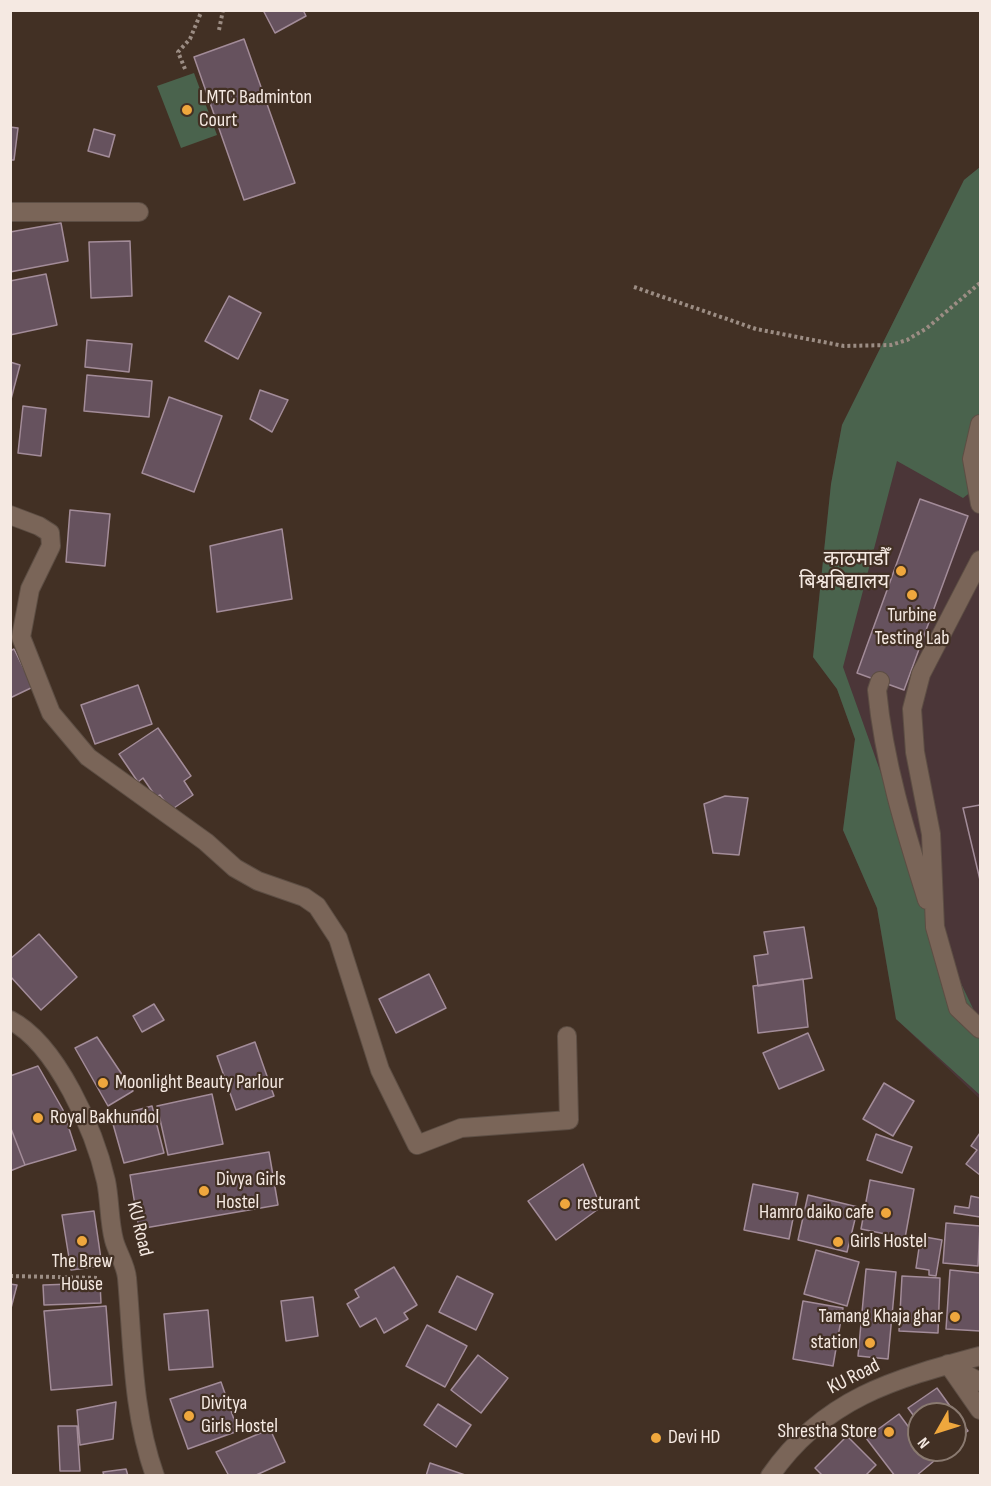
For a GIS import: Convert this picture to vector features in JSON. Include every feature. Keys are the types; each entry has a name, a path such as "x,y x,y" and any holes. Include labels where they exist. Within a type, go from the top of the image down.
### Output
{"street":[{"path":"10,212 139,212"},
{"path":"981,424 972,459 981,504"},
{"path":"10,515 39,526 50,533 51,546 30,590 16,639 51,713 88,757 206,842 235,868 258,881 304,897 317,906 338,938 380,1070 417,1146 461,1128 569,1120 567,1036"},
{"path":"935,927 931,834 915,752 912,709 921,674 981,560"},
{"path":"880,681 878,690 887,760 901,819 958,1008 981,1029"},
{"name":"KU Road","path":"10,1020 40,1045 77,1102 106,1181 114,1239 127,1275 128,1311 142,1440 155,1476"},
{"name":"KU Road","path":"770,1476 802,1438 833,1411 890,1382 981,1356"},
{"path":"948,1364 981,1382"},
{"path":"948,1364 981,1410"}],"path":[{"path":"185,69 178,52 190,39 202,10"},
{"path":"217,10 223,11 219,30"},
{"path":"634,287 756,329 844,346 891,345 907,340 927,328 981,283"},
{"path":"10,1276 103,1278 127,1275"}],"shaded area":[{"name":"काठमाडौँ बिश्वबिद्यालय","path":"980,167 980,1099 896,1019 877,908 843,830 855,739 837,689 813,657 831,484 842,425 964,180"}],"green space":[{"name":"LMTC Badminton Court","path":"194,73 217,135 181,148 157,86"},
{"path":"980,167 980,485 963,498 897,461 843,667 942,944 980,1023 980,1095 896,1019 877,908 843,830 855,739 837,689 813,657 831,484 842,425 964,180"}],"building":[{"path":"263,10 303,10 306,16 275,33"},
{"path":"244,39 295,183 244,200 194,57"},
{"path":"10,127 18,128 14,160 10,160"},
{"path":"94,129 115,135 109,157 88,151"},
{"path":"61,223 68,261 10,272 10,232"},
{"path":"130,241 132,296 91,298 89,242"},
{"path":"46,274 57,325 10,335 10,281"},
{"path":"229,296 261,313 238,359 205,341"},
{"path":"87,340 132,344 129,372 85,367"},
{"path":"10,362 20,365 10,403"},
{"path":"87,375 152,381 149,417 84,411"},
{"path":"260,390 288,400 272,432 250,419"},
{"path":"169,397 222,416 194,492 142,473"},
{"path":"23,406 46,409 41,456 18,453"},
{"name":"Turbine Testing Lab","path":"920,499 968,516 904,690 857,673"},
{"path":"70,510 110,514 105,566 66,562"},
{"path":"282,529 292,599 217,612 210,546"},
{"path":"14,649 33,687 10,698 10,651"},
{"path":"138,685 152,724 95,744 81,705"},
{"path":"158,728 191,776 184,781 193,795 171,810 160,795 156,797 143,778 138,782 119,754"},
{"path":"725,796 748,798 739,855 713,853 704,804"},
{"path":"980,805 980,880 963,808"},
{"path":"980,805 980,880 963,808"},
{"path":"804,927 812,978 758,986 754,956 768,954 764,932"},
{"path":"39,934 77,977 41,1010 10,976 10,959"},
{"path":"429,974 446,1008 396,1033 379,999"},
{"path":"803,979 808,1027 758,1033 753,986"},
{"path":"154,1004 164,1020 142,1032 133,1016"},
{"path":"808,1033 824,1070 779,1089 763,1053"},
{"path":"97,1037 133,1091 108,1106 75,1048"},
{"path":"255,1042 274,1096 236,1110 217,1056"},
{"name":"Royal Bakhundol","path":"38,1066 63,1110 76,1150 25,1165 10,1126 10,1076"},
{"path":"884,1083 914,1101 893,1136 863,1119"},
{"path":"212,1094 223,1144 168,1155 157,1106"},
{"path":"152,1106 164,1153 124,1163 111,1117"},
{"path":"10,1126 25,1165 10,1171"},
{"path":"980,1133 980,1175 966,1164 977,1150 971,1146"},
{"path":"876,1134 912,1147 902,1173 867,1160"},
{"name":"Divya Girls Hostel","path":"269,1152 278,1205 139,1229 130,1175"},
{"name":"resturant","path":"583,1164 601,1207 556,1240 528,1201"},
{"path":"870,1180 914,1189 905,1238 861,1229"},
{"path":"753,1184 798,1193 789,1239 744,1230"},
{"path":"808,1195 858,1207 847,1252 798,1240"},
{"path":"971,1196 980,1198 980,1217 954,1213 955,1206 969,1208"},
{"name":"The Brew House","path":"94,1211 102,1266 71,1270 62,1215"},
{"path":"946,1223 980,1226 978,1266 943,1263"},
{"path":"925,1237 942,1240 936,1276 929,1275 929,1270 916,1268 919,1248 923,1248"},
{"path":"816,1250 859,1262 847,1306 804,1294"},
{"path":"394,1267 417,1305 404,1313 408,1319 384,1333 376,1318 360,1327 347,1304 359,1297 355,1290"},
{"path":"866,1269 896,1272 888,1359 858,1356"},
{"path":"950,1270 980,1273 980,1331 946,1329"},
{"path":"457,1276 493,1294 476,1330 439,1312"},
{"path":"902,1276 940,1278 938,1333 899,1331"},
{"path":"100,1283 101,1303 44,1305 43,1285"},
{"path":"10,1284 17,1285 10,1312"},
{"path":"313,1297 318,1336 286,1341 281,1301"},
{"path":"803,1301 843,1308 833,1366 793,1359"},
{"path":"106,1306 112,1385 51,1390 44,1311"},
{"path":"208,1310 213,1367 169,1370 164,1314"},
{"path":"427,1325 467,1346 445,1387 406,1366"},
{"path":"478,1355 508,1378 481,1413 451,1390"},
{"path":"221,1382 238,1431 188,1449 170,1399"},
{"path":"937,1388 947,1402 917,1402"},
{"path":"116,1402 113,1439 80,1445 77,1410"},
{"path":"438,1404 471,1425 456,1447 424,1425"},
{"path":"899,1414 907,1425 907,1462 933,1462 916,1476 895,1476 866,1438"},
{"path":"58,1426 77,1426 80,1471 60,1471"},
{"path":"270,1429 285,1462 254,1476 229,1476 216,1452"},
{"path":"847,1436 876,1465 865,1476 823,1476 815,1468"},
{"path":"430,1463 468,1476 426,1476"},
{"path":"126,1469 128,1476 104,1476 103,1472"}],"place":[{"name":"LMTC Badminton Court","path":"187,110"},
{"name":"काठमाडौँ बिश्वबिद्यालय","path":"901,571"},
{"name":"Turbine Testing Lab","path":"912,595"},
{"name":"Moonlight Beauty Parlour","path":"103,1083"},
{"name":"Royal Bakhundol","path":"38,1118"},
{"name":"Divya Girls Hostel","path":"204,1191"},
{"name":"resturant","path":"565,1204"},
{"name":"Hamro daiko cafe","path":"886,1213"},
{"name":"The Brew House","path":"82,1241"},
{"name":"Girls Hostel","path":"838,1242"},
{"name":"Tamang Khaja ghar","path":"955,1317"},
{"name":"station","path":"870,1343"},
{"name":"Divitya Girls Hostel","path":"189,1416"},
{"name":"Shrestha Store","path":"889,1432"},
{"name":"Devi HD","path":"656,1438"}]}
